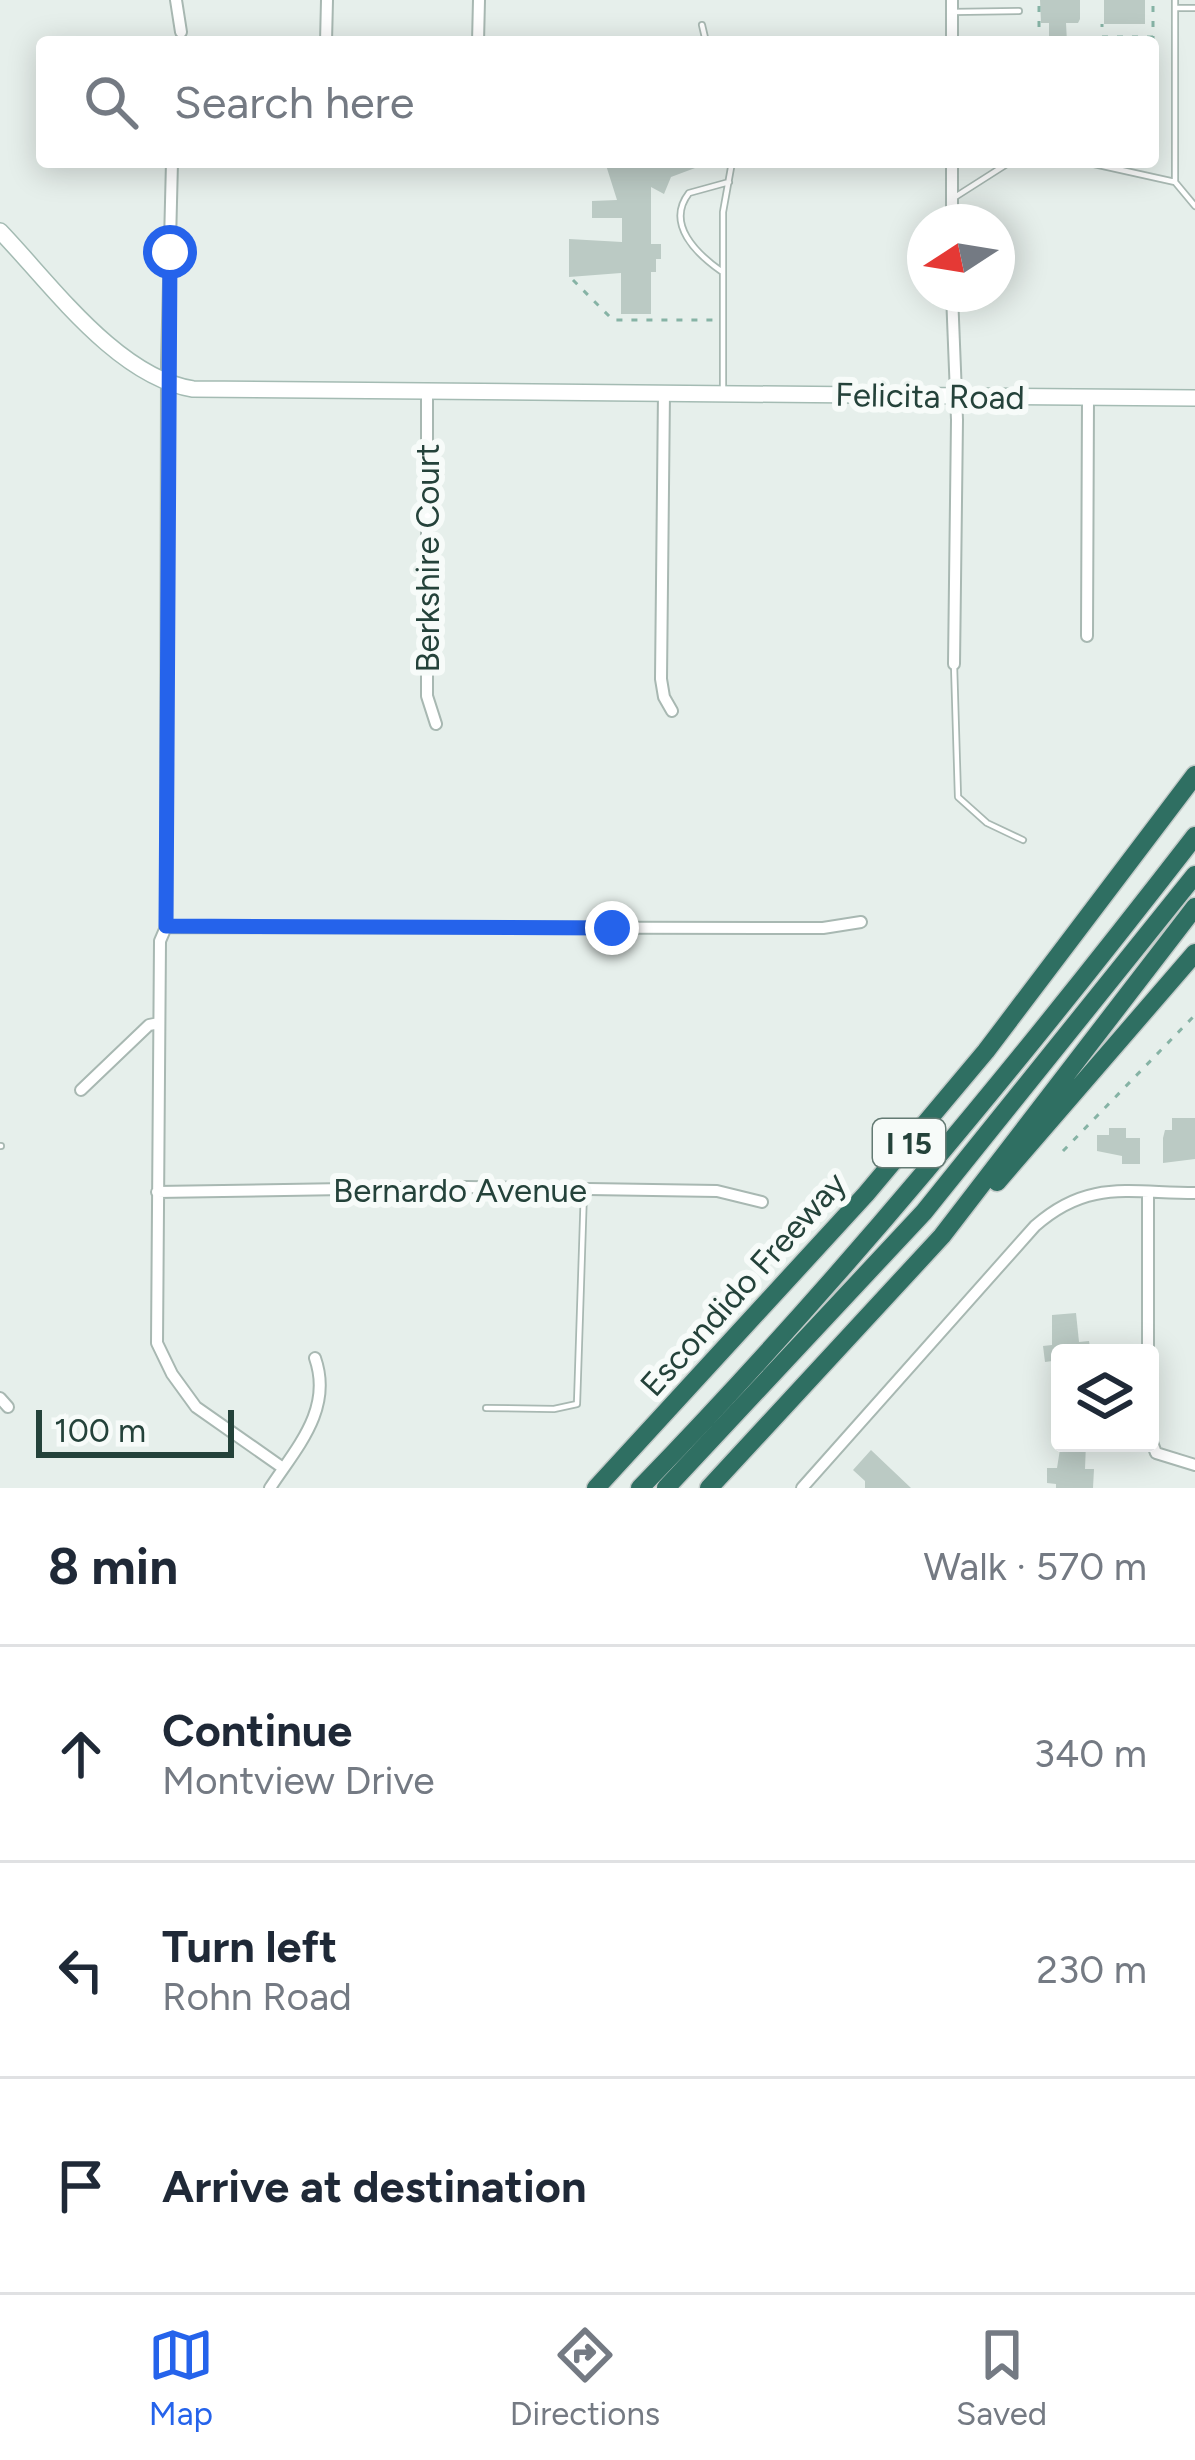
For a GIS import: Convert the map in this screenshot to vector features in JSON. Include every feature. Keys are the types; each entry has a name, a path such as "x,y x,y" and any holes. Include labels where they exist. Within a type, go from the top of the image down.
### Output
{"highway":[{"name":"Escondido Freeway","path":"596,1488 866,1194 986,1051 1195,775"},
{"path":"640,1488 851,1261 1088,974 1195,836"},
{"path":"666,1488 923,1212 1195,875"},
{"name":"I 15","path":"709,1488 942,1236 1195,907"},
{"path":"942,1236 1006,1173 1195,953"}],"main road":[{"path":"0,231 107,344 170,386"},
{"name":"Felicita Road","path":"170,386 303,393 427,389 1195,398"}],"street":[{"path":"176,0 181,32"},
{"path":"326,36 327,0"},
{"path":"478,0 478,36"},
{"path":"172,168 166,926 160,941 157,1342 196,1407 283,1468"},
{"path":"952,168 952,204"},
{"path":"952,312 953,664"},
{"name":"Berkshire Court","path":"427,389 427,696 436,724"},
{"path":"664,392 661,680 672,711"},
{"path":"1087,636 1088,398"},
{"path":"166,926 829,928 861,922"},
{"path":"81,1090 149,1025 159,1023"},
{"name":"Bernardo Avenue","path":"157,1192 467,1187 717,1191 762,1202"},
{"path":"802,1488 1057,1207 1090,1191 1195,1193"},
{"path":"1148,1193 1148,1344"},
{"path":"270,1488 319,1408 322,1391 315,1358"},
{"path":"1156,1452 1195,1465"}],"lane":[{"path":"1175,182 1175,4 1195,8"},
{"path":"952,6 1019,11"},
{"path":"702,25 705,36"},
{"path":"723,393 723,212 731,168"},
{"path":"952,199 1001,168"},
{"path":"1112,168 1175,182 1195,206"},
{"path":"723,272 697,254 686,238 681,206 689,193 729,182"},
{"path":"953,664 958,797 987,823 1023,840"},
{"path":"485,1408 554,1409 578,1404 584,1190"}],"path":[{"path":"1039,0 1039,36"},
{"path":"1145,3 1153,2 1153,36"},
{"path":"1102,24 1102,36"},
{"path":"1142,24 1142,36"},
{"path":"1159,147 1166,147"},
{"path":"573,280 613,320 723,320"},
{"path":"1063,1151 1195,1015"}],"building":[{"path":"1040,0 1080,0 1080,19 1066,23 1067,36 1049,36 1049,23 1041,23"},
{"path":"1104,0 1145,0 1145,24 1104,24"},
{"path":"607,168 695,168 671,177 664,194 651,187 651,244 661,244 661,259 656,259 656,272 651,272 651,314 621,314 621,273 569,277 569,239 622,242 622,218 592,218 592,201 617,200"},
{"path":"1172,1118 1195,1118 1195,1159 1163,1163 1163,1138 1165,1130 1172,1130"},
{"path":"1109,1128 1126,1128 1126,1138 1140,1138 1140,1164 1122,1164 1122,1156 1097,1151 1097,1135 1109,1135"},
{"path":"1076,1313 1079,1342 1090,1344 1052,1344 1052,1315"},
{"path":"1051,1345 1051,1361 1045,1362 1043,1346"},
{"path":"871,1450 911,1488 865,1488 865,1481 853,1470"},
{"path":"1060,1452 1086,1452 1085,1469 1094,1469 1093,1488 1056,1488 1047,1483 1047,1468 1057,1468"}],"route":[{"path":"170,252 166,926 612,928"}]}
